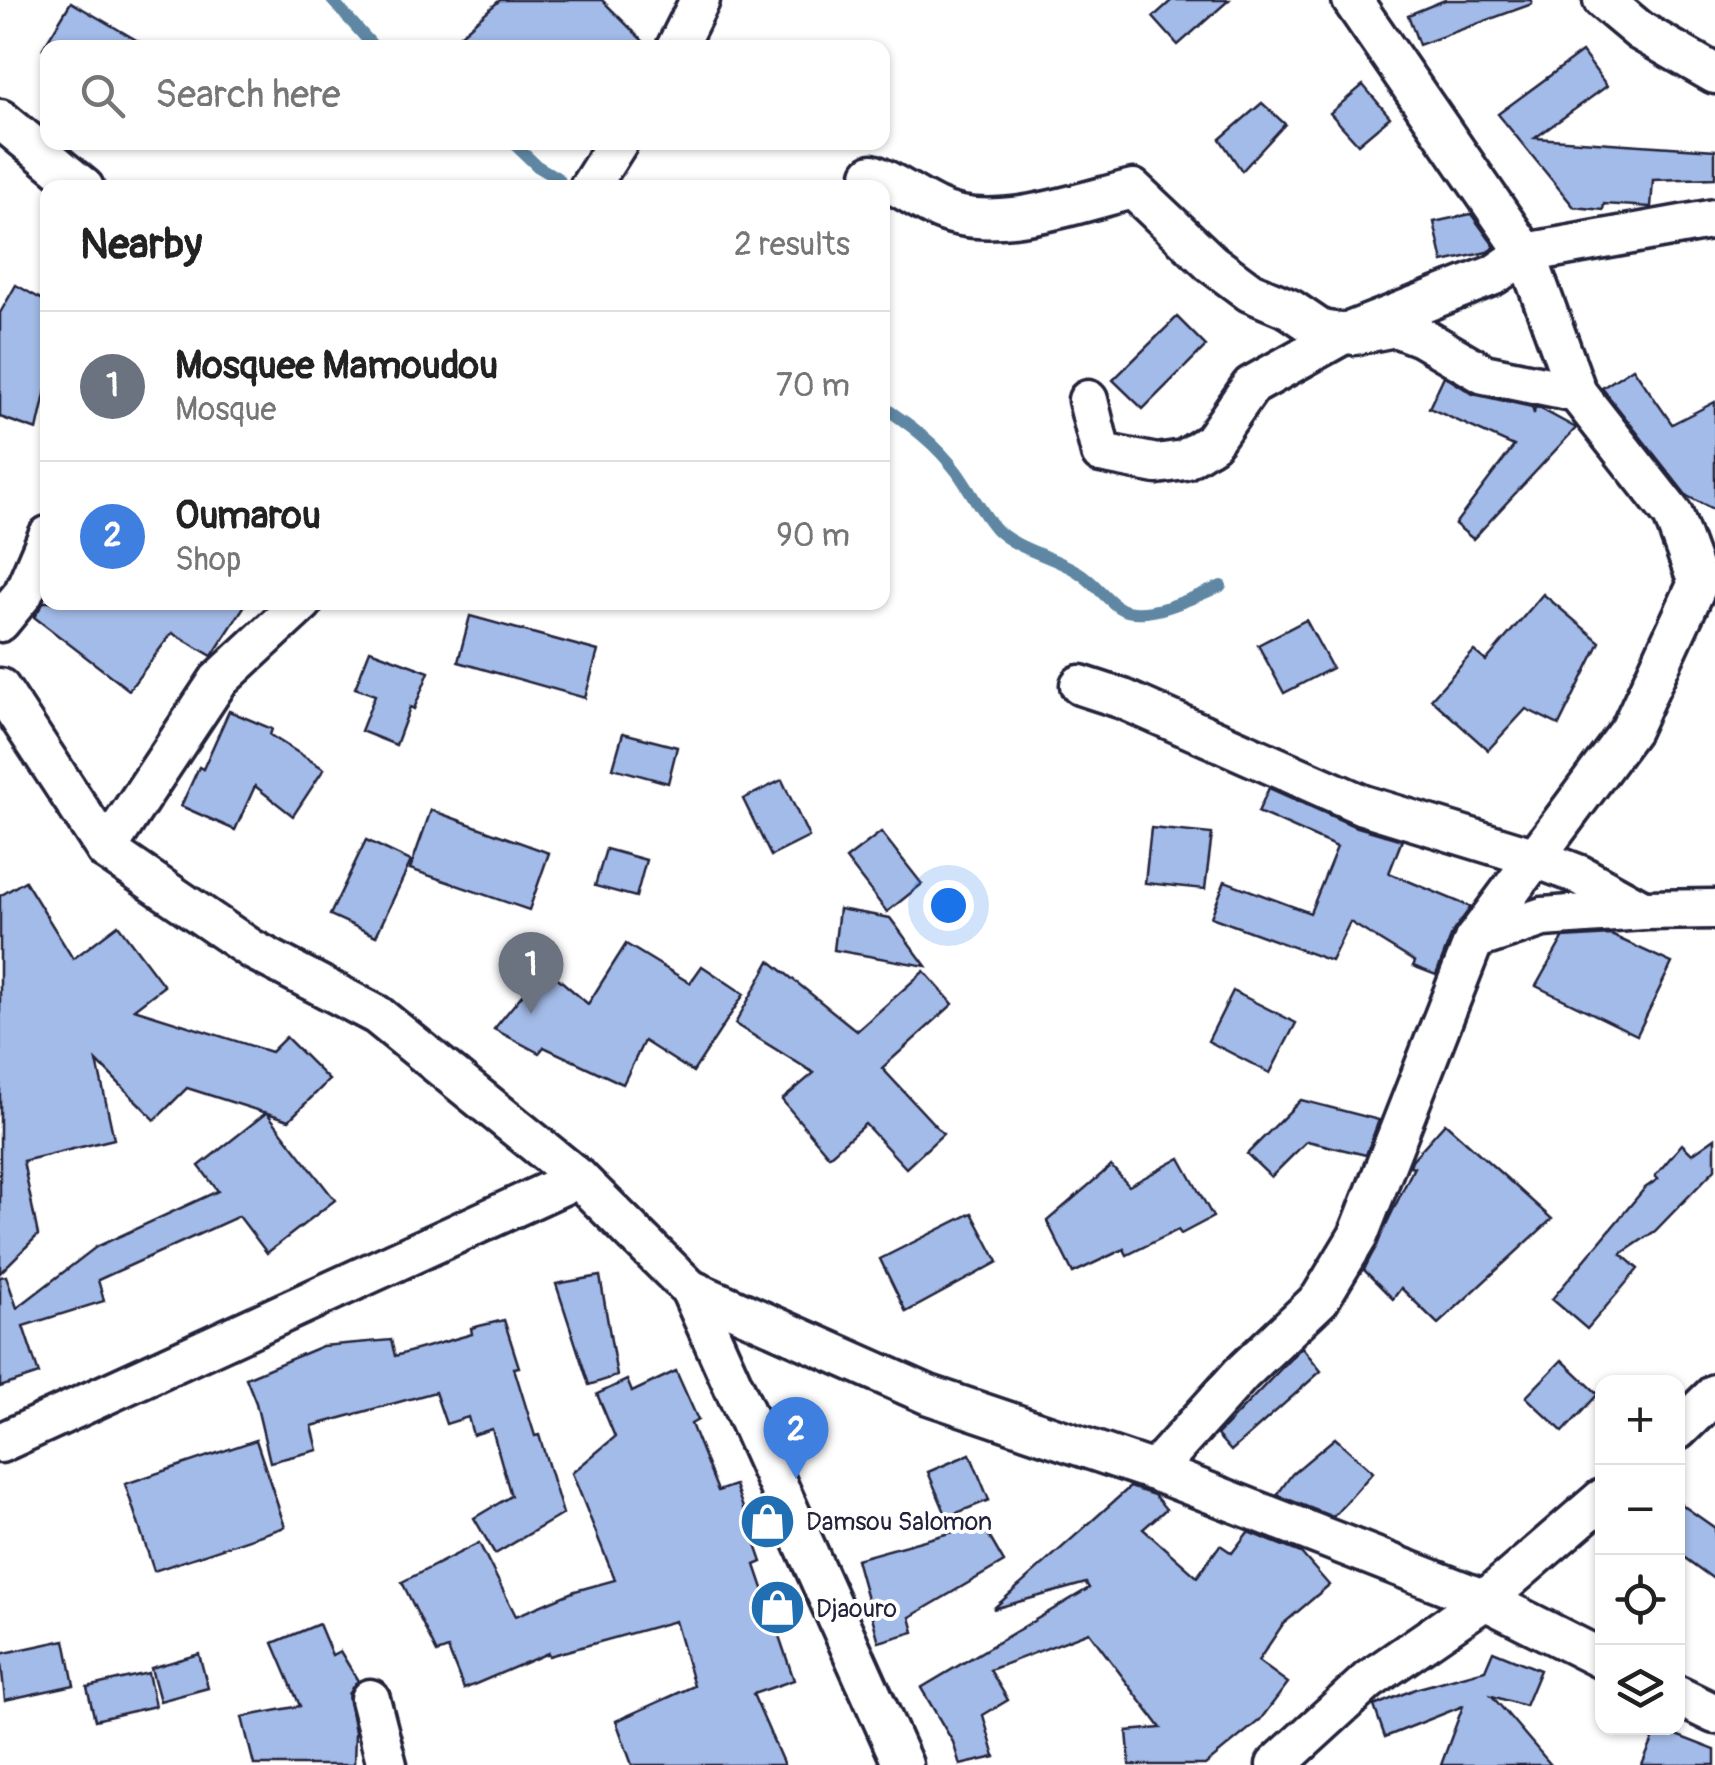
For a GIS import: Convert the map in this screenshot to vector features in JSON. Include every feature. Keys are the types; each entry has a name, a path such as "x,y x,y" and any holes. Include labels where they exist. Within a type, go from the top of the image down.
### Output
{"street":[{"path":"680,40 700,0"},
{"path":"1154,1471 1240,1374 1320,1299 1358,1236 1474,940 1630,730 1698,583 1673,515 1577,393 1526,253 1352,0"},
{"path":"1603,0 1640,32 1715,74"},
{"path":"0,118 74,180"},
{"path":"593,180 613,150"},
{"path":"872,174 887,180"},
{"path":"890,181 935,208 962,217 1010,220 1133,189 1212,263 1250,292 1290,309 1321,330 1344,334 1395,327 1484,374 1577,393"},
{"path":"1088,400 1101,452 1157,464 1184,460 1212,442 1251,386 1344,334 1494,275 1526,253 1715,219"},
{"path":"0,622 23,594 40,555"},
{"path":"106,850 218,681 294,610"},
{"path":"1080,685 1122,699 1363,805 1533,857 1580,876 1643,910"},
{"path":"0,688 106,850 251,949 376,1015 578,1178 690,1290 903,1765"},
{"path":"1474,940 1543,918 1715,909"},
{"path":"0,1443 578,1178"},
{"path":"690,1290 929,1395 1154,1471 1485,1600 1595,1655"},
{"path":"1685,1423 1715,1394"},
{"path":"1276,1765 1368,1680 1485,1600 1595,1505"},
{"path":"370,1699 387,1765"},
{"path":"1685,1699 1715,1714"}],"building":[{"path":"500,0 602,0 642,40 454,40"},
{"path":"1172,0 1229,0 1178,45 1153,17"},
{"path":"1445,0 1531,0 1532,4 1419,45 1408,15"},
{"path":"71,2 136,40 48,40"},
{"path":"1582,52 1607,86 1535,138 1715,150 1715,178 1653,180 1651,207 1574,207 1498,114"},
{"path":"1363,85 1390,117 1358,144 1330,113"},
{"path":"1262,103 1285,124 1242,171 1220,139"},
{"path":"1471,214 1495,247 1443,262 1434,222"},
{"path":"16,285 40,298 37,430 0,417 0,313"},
{"path":"1177,317 1206,346 1143,409 1113,380"},
{"path":"1633,368 1672,424 1715,402 1715,510 1687,496 1602,388"},
{"path":"1444,376 1473,394 1532,407 1534,414 1535,407 1539,408 1576,428 1473,539 1455,524 1514,446 1429,408"},
{"path":"1543,594 1600,642 1559,725 1526,709 1488,750 1431,699 1474,651 1486,661"},
{"path":"40,608 242,610 212,656 172,633 129,690 34,617"},
{"path":"470,616 598,651 585,698 458,662"},
{"path":"1306,620 1332,668 1284,693 1258,645"},
{"path":"370,650 429,672 396,745 361,731 375,695 355,688"},
{"path":"229,711 272,729 270,735 324,769 293,816 255,786 235,830 181,806"},
{"path":"623,733 677,747 668,783 613,768"},
{"path":"782,780 809,837 771,856 743,799"},
{"path":"1269,788 1354,826 1402,840 1389,873 1471,907 1453,931 1436,975 1413,966 1415,962 1350,922 1331,961 1211,917 1225,881 1310,913 1337,847 1258,812"},
{"path":"431,810 549,853 529,910 410,869"},
{"path":"1151,828 1212,834 1205,889 1145,883"},
{"path":"881,832 922,884 887,912 846,859"},
{"path":"366,840 411,861 376,936 330,915"},
{"path":"606,849 646,860 636,897 595,886"},
{"path":"25,881 73,959 118,925 164,986 134,1009 271,1052 286,1037 329,1080 289,1120 267,1113 335,1200 267,1253 239,1216 98,1280 104,1301 23,1326 39,1374 0,1387 0,1277 6,1276 17,1308 96,1247 218,1191 199,1166 266,1113 187,1088 155,1120 97,1061 114,1139 23,1161 38,1235 0,1273 0,896"},
{"path":"839,909 890,918 926,966 834,950"},
{"path":"1611,935 1672,963 1637,1035 1536,986 1563,938"},
{"path":"626,944 690,983 702,966 744,994 693,1072 644,1041 623,1084 544,1047 539,1053 494,1029 545,967 588,1004"},
{"path":"770,961 857,1031 924,971 953,1004 882,1068 943,1134 906,1168 865,1124 829,1156 782,1100 814,1073 735,1024"},
{"path":"1233,991 1296,1023 1270,1073 1208,1041"},
{"path":"1301,1100 1379,1120 1366,1155 1307,1141 1271,1177 1247,1154"},
{"path":"1445,1123 1552,1219 1438,1324 1401,1288 1393,1299 1364,1270 1414,1167 1410,1166 1412,1160"},
{"path":"1715,1138 1715,1169 1655,1231 1621,1254 1638,1269 1587,1329 1552,1299 1645,1188 1658,1179 1655,1176 1682,1144 1692,1154"},
{"path":"1180,1158 1213,1217 1181,1234 1178,1230 1127,1255 1124,1249 1073,1273 1047,1221 1111,1166 1129,1186"},
{"path":"972,1213 998,1262 906,1312 880,1259"},
{"path":"600,1276 617,1376 589,1385 556,1284"},
{"path":"504,1320 519,1367 514,1368 563,1514 495,1554 474,1518 511,1496 492,1429 473,1435 468,1417 446,1424 435,1392 312,1426 318,1450 270,1462 246,1378 322,1346 391,1340 395,1356 472,1334 471,1328"},
{"path":"1302,1347 1321,1371 1231,1451 1217,1435"},
{"path":"1562,1360 1595,1391 1595,1397 1563,1432 1526,1397"},
{"path":"676,1371 698,1420 691,1424 718,1491 735,1485 762,1562 755,1565 794,1680 753,1694 784,1765 632,1765 616,1721 694,1686 675,1621 549,1656 548,1653 464,1689 448,1649 437,1653 402,1582 479,1543 516,1616 575,1591 615,1580 572,1473 615,1437 597,1394 627,1380 632,1392"},
{"path":"1335,1438 1373,1472 1333,1517 1277,1495 1292,1474"},
{"path":"256,1440 285,1527 154,1571 125,1484"},
{"path":"970,1454 989,1500 947,1517 928,1472"},
{"path":"1130,1487 1154,1495 1166,1509 1143,1529 1197,1577 1220,1545 1232,1553 1248,1532 1301,1553 1329,1585 1283,1624 1258,1661 1288,1683 1260,1720 1205,1765 1130,1765 1127,1731 1161,1728 1089,1632 990,1670 1008,1700 983,1715 995,1757 960,1765 953,1742 921,1688 1089,1588 1086,1583 993,1609"},
{"path":"1685,1507 1715,1528 1715,1580 1685,1558"},
{"path":"982,1524 1004,1562 910,1617 914,1632 879,1642 856,1559"},
{"path":"319,1624 332,1655 340,1651 358,1681 348,1694 355,1732 354,1765 254,1765 242,1717 300,1706 273,1643"},
{"path":"65,1640 74,1685 5,1700 0,1654"},
{"path":"1493,1651 1540,1670 1525,1706 1492,1696 1551,1765 1441,1765 1463,1706 1385,1737 1374,1706 1415,1689 1485,1670"},
{"path":"199,1654 208,1688 160,1701 151,1668"},
{"path":"148,1673 155,1706 95,1720 87,1687"},
{"path":"1655,1735 1676,1735 1715,1750 1715,1765 1642,1765"}],"waterway":[{"path":"332,0 368,40"},
{"path":"520,150 559,180"},
{"path":"890,412 940,453 996,529 1014,542 1078,572 1118,607 1141,612 1155,610 1221,586"}],"place":[{"name":"Mosquee Mamoudou","path":"531,1014"},
{"name":"Oumarou","path":"796,1479"},
{"name":"Damsou Salomon","path":"767,1521"},
{"name":"Djaouro","path":"777,1608"}]}
